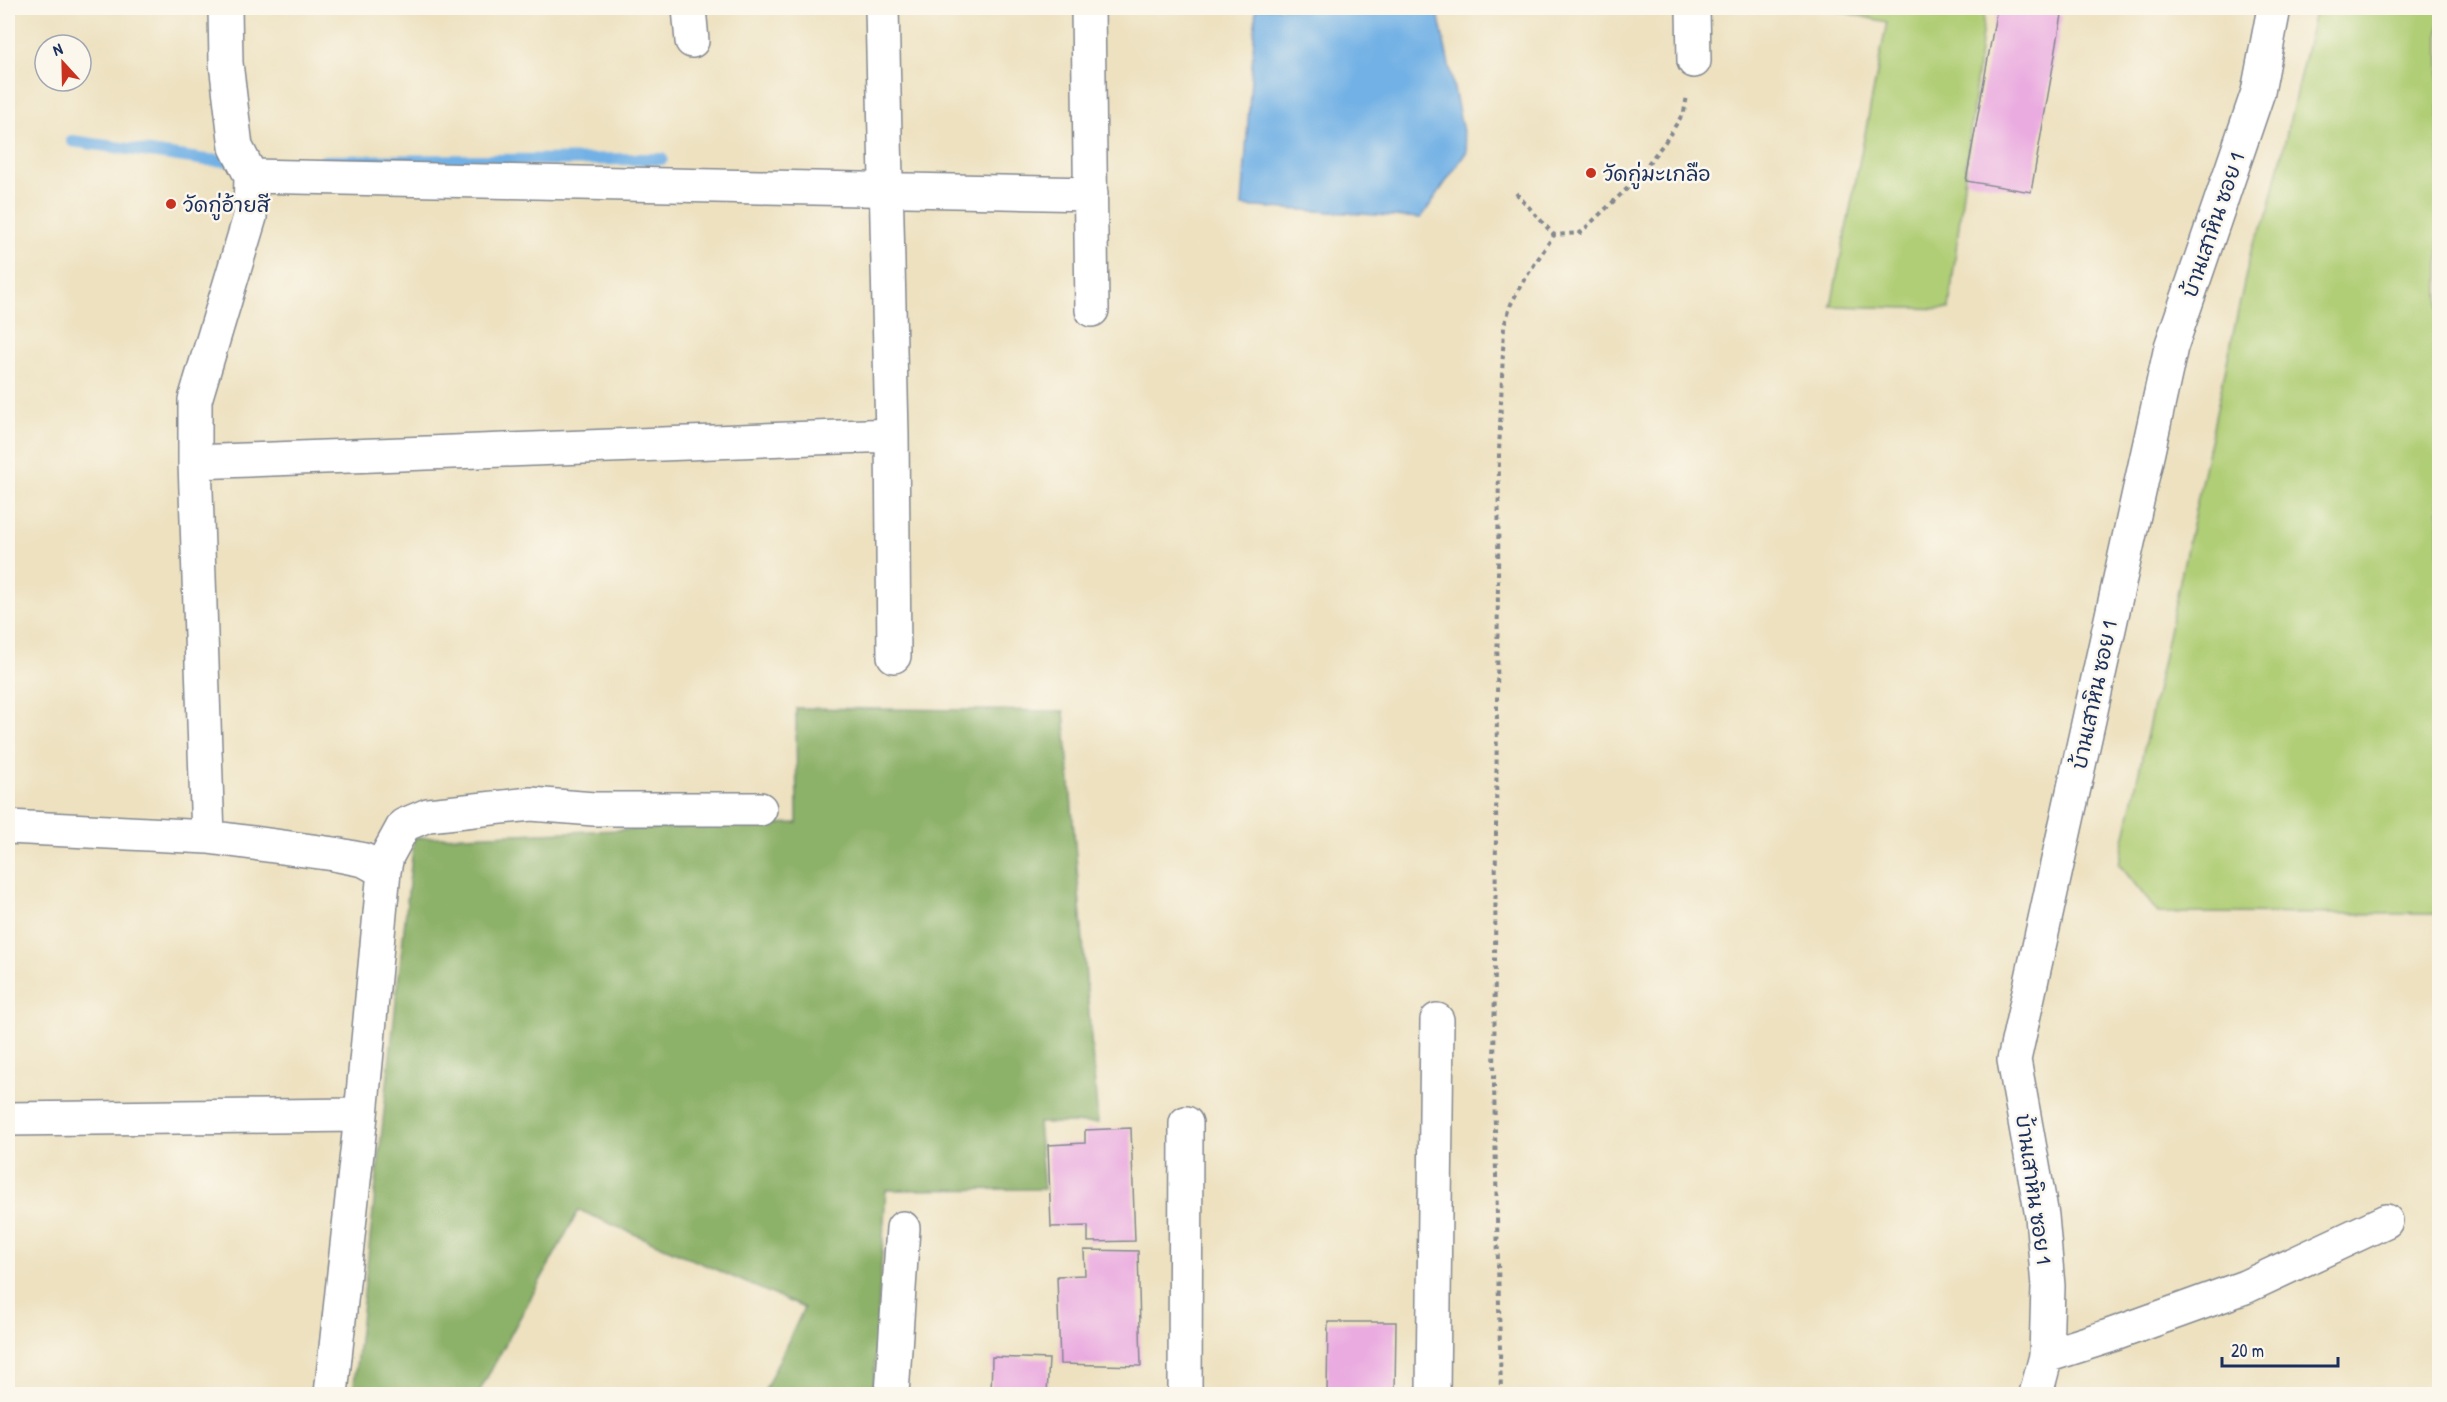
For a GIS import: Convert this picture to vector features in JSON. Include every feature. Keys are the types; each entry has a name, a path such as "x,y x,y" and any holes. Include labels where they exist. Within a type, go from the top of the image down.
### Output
{"street":[{"path":"208,837 195,462 195,400 250,217 244,164 226,63 225,8"},
{"path":"689,8 692,40"},
{"path":"882,8 892,435 894,656"},
{"path":"1088,8 1092,310"},
{"path":"1693,8 1694,61"},
{"name":"บ้านเสาหิน ซอย 1","path":"2036,1395 2046,1356 2048,1286 2042,1216 2014,1060 2171,347 2258,92 2274,8"},
{"path":"244,164 887,189 1091,194"},
{"path":"195,462 892,435"},
{"path":"331,1395 384,872 387,856 404,825 428,815 531,804 594,808 760,809"},
{"path":"8,827 208,837 334,854 364,860 384,872"},
{"path":"1433,1395 1437,1020"},
{"path":"8,1119 361,1115"},
{"path":"1185,1395 1186,1123"},
{"path":"2046,1356 2246,1287 2386,1221"},
{"path":"892,1395 903,1228"}],"path":[{"path":"1554,235 1580,233 1632,184 1665,142 1684,112 1694,61"},
{"path":"1516,193 1554,235"},
{"path":"1501,1395 1494,1085 1499,453 1504,326 1511,304 1522,283 1554,235"}],"green space":[{"path":"1824,8 1985,8 1949,309 1831,306 1887,22"},
{"path":"2316,8 2439,8 2439,914 2158,913 2119,864 2252,246 2267,218"},
{"path":"796,708 1064,711 1098,1123 1038,1123 1044,1189 886,1190 873,1394 763,1394 804,1308 579,1210 478,1394 353,1394 414,838 797,823"}],"water":[{"path":"1256,8 1437,8 1467,151 1421,218 1242,206"}],"building":[{"path":"1997,8 2018,8 2062,15 2031,192 1966,181"},
{"path":"1131,1128 1135,1241 1088,1242 1088,1226 1051,1227 1048,1145 1085,1143 1085,1130"},
{"path":"1084,1250 1138,1251 1141,1366 1060,1364 1057,1276 1085,1275"},
{"path":"1328,1322 1396,1322 1395,1394 1327,1394"},
{"path":"992,1357 1049,1359 1047,1394 991,1394"}],"waterway":[{"path":"72,141 206,160 241,161"},
{"path":"324,161 662,159"}],"place":[{"name":"วัดกู่มะเกลือ","path":"1591,173"},
{"name":"วัดกู่อ้ายสี","path":"171,204"}]}
